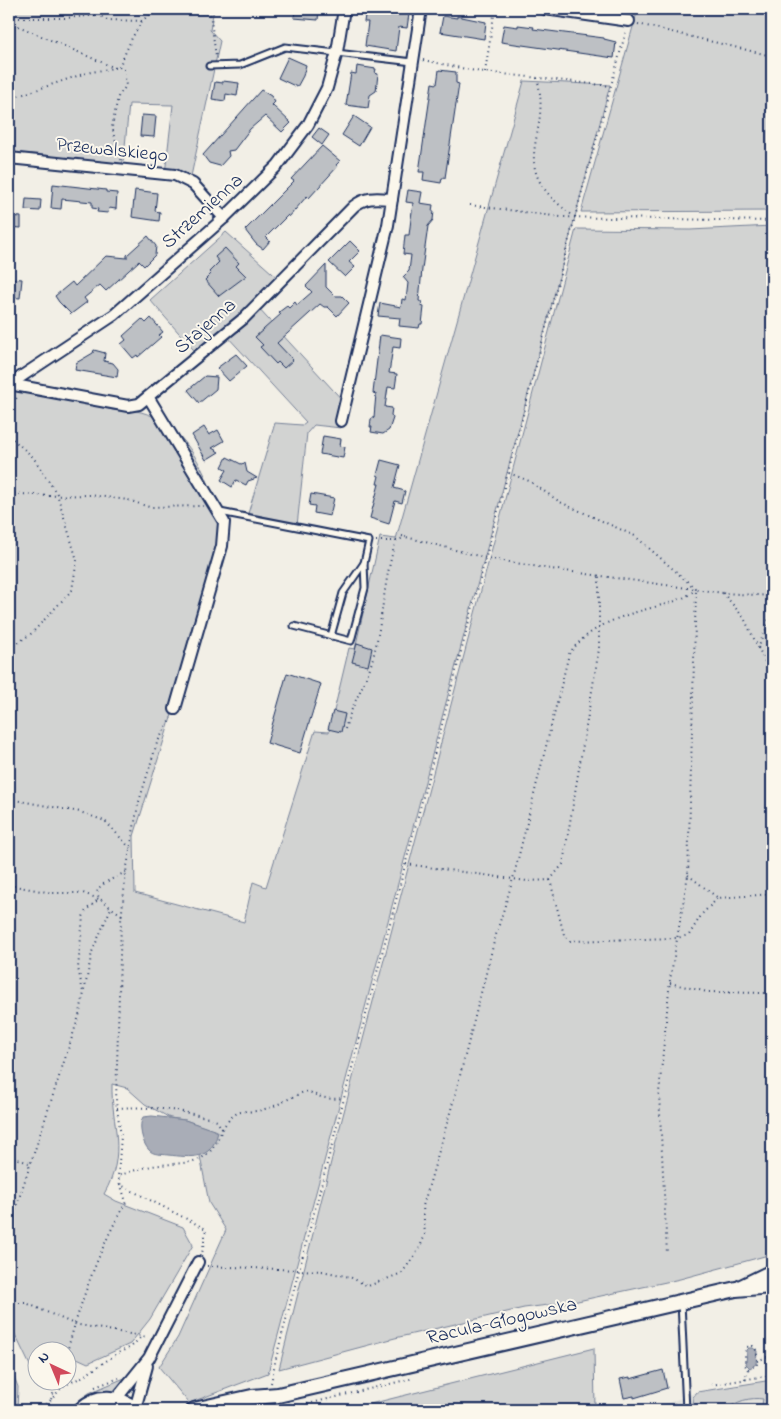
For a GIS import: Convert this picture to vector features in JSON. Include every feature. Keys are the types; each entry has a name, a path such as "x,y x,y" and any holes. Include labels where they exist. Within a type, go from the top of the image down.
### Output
{"main road":[{"name":"Racula-Głogowska","path":"736,1289 772,1272"},
{"name":"Racula-Głogowska","path":"194,1410 252,1397 274,1395 736,1289 772,1286"},
{"name":"Racula-Głogowska","path":"234,1410 255,1405 274,1395"},
{"path":"77,1405 95,1400 116,1399 125,1402 136,1410"}],"street":[{"name":"Strzemienna","path":"9,384 107,320 224,218 278,165 308,125 327,88 337,52 344,9"},
{"path":"341,421 392,199 421,9"},
{"path":"545,9 629,22"},
{"name":"Przewalskiego","path":"9,158 175,175 185,178 193,184 224,218"},
{"name":"Stajenna","path":"9,384 128,406 139,404 149,398 243,319 362,199 373,197 392,199"},
{"path":"149,398 224,522 222,546 175,709"},
{"path":"136,1410 149,1358 198,1262"},
{"path":"116,1399 149,1358"}],"lane":[{"path":"209,66 240,65 285,47 413,60"},
{"path":"217,508 369,541 364,563 365,588 351,641 294,626"},
{"path":"332,636 342,593 364,563"},
{"path":"681,1302 686,1410"}],"path":[{"path":"96,9 98,15"},
{"path":"119,67 142,21 154,9"},
{"path":"151,13 172,9"},
{"path":"177,9 192,13 210,13 218,65"},
{"path":"486,72 495,9"},
{"path":"9,18 65,18 98,15 107,20 142,21"},
{"path":"9,22 115,68"},
{"path":"274,1395 276,1358 575,217 629,22 772,56"},
{"path":"413,60 486,72 611,86"},
{"path":"9,98 86,73 119,67 124,69 126,86 118,97 112,127 122,169"},
{"path":"537,78 542,96 533,165 541,184 554,202 575,217"},
{"path":"470,205 575,217 772,220"},
{"path":"9,412 24,386"},
{"path":"9,436 33,457 57,494 77,560 72,590 32,633 9,649"},
{"path":"508,473 529,480 560,502 635,536 696,589"},
{"path":"9,493 48,496 57,494 90,495 128,500 149,507 217,508"},
{"path":"402,536 486,558 723,593 772,596"},
{"path":"369,541 396,542 406,537"},
{"path":"345,729 353,703 374,657 388,563 396,542"},
{"path":"550,880 563,864 567,846 599,649 599,576"},
{"path":"119,1184 206,1229 204,1249 198,1262 210,1267 331,1273 350,1277 368,1286 402,1273 419,1248 425,1235 423,1206 454,1099 494,938 513,879 569,654 579,639 614,618 685,599 696,589"},
{"path":"667,1254 659,1093 670,983 688,875 696,589"},
{"path":"723,593 744,618 772,676"},
{"path":"758,648 772,611"},
{"path":"70,1342 74,1324 107,1235 126,1202 118,1176 121,1136 115,1070 122,915 126,872 138,805 157,743 175,709"},
{"path":"9,799 80,812 105,821 130,848"},
{"path":"406,864 513,879 550,880"},
{"path":"99,899 97,890 100,885 126,872"},
{"path":"688,875 718,898"},
{"path":"550,880 564,935 570,941 677,938 689,935 702,914 718,898 772,894"},
{"path":"9,884 52,893 83,893 99,899 122,915"},
{"path":"84,994 78,968 83,917 86,910 99,899"},
{"path":"9,1229 22,1195 29,1163 80,1013 92,952 111,908"},
{"path":"670,983 707,992 765,994"},
{"path":"118,1176 152,1166 193,1163 206,1156 213,1149 228,1120 244,1110 265,1110 308,1091 318,1097 331,1100 344,1098"},
{"path":"117,1108 164,1111 207,1117 217,1121 222,1129"},
{"path":"9,1156 29,1163"},
{"path":"9,1303 26,1303 74,1324 141,1337 159,1336"},
{"path":"38,1410 50,1401 63,1386 84,1376 118,1352 131,1347 141,1337"},
{"path":"745,1380 748,1369 745,1365 745,1352 747,1348 756,1348 757,1361 755,1367 748,1369"},
{"path":"757,1361 772,1355"},
{"path":"711,1385 772,1375"},
{"path":"92,1388 122,1377"},
{"path":"50,1401 54,1392"},
{"path":"283,1410 324,1399"},
{"path":"63,1410 77,1405"},
{"path":"763,1410 772,1405"}],"shaded area":[{"path":"9,9 214,9 210,30 220,41 190,181 165,174 173,105 129,104 124,157 120,171 9,161"},
{"path":"638,9 772,9 772,211 581,212"},
{"path":"524,81 610,85 268,1373 189,1403 159,1367 178,1337 226,1230 209,1203 200,1156 207,1151 207,1128 185,1120 170,1118 145,1104 127,1088 112,1084 117,1152 111,1179 104,1194 116,1201 183,1227 193,1245 150,1319 130,1344 88,1363 78,1358 78,1342 28,1342 28,1361 9,1322 9,385 113,410 136,411 156,418 172,429 186,444 198,462 208,482 222,523 226,542 134,836 135,893 244,922 253,882 266,887 315,731 329,732 349,648 355,649 380,537 396,539"},
{"path":"772,226 772,1254 680,1279 573,1302 524,1308 395,1338 279,1369 335,1146 576,229 690,230"},
{"path":"226,232 281,281 257,307 345,403 341,428 314,425 307,433 297,526 247,517 275,423 302,425 306,422 226,335 200,357 150,300"},
{"path":"152,1116 185,1120 214,1130 218,1132 215,1142 210,1149 199,1156 155,1154 147,1147 141,1129 143,1117"},
{"path":"594,1348 595,1410 371,1410 370,1404"},
{"path":"749,1348 757,1351 756,1364 750,1368 746,1364 747,1350"},
{"path":"9,1363 18,1387 17,1410 9,1410"},
{"path":"127,1377 117,1391 83,1402 74,1410 67,1410 89,1393"},
{"path":"772,1380 772,1410 762,1405 763,1399 748,1399 739,1402 727,1410 694,1410 693,1397 697,1392"},
{"path":"772,1382 772,1410 650,1410 697,1392"}],"building":[{"path":"295,9 319,9 318,20 294,18"},
{"path":"366,9 404,10 403,13 409,14 407,28 399,27 396,51 365,46 368,22 364,22"},
{"path":"443,16 457,18 457,16 486,22 484,39 440,32"},
{"path":"504,25 534,27 533,29 604,38 616,42 614,58 501,42"},
{"path":"288,57 306,65 297,87 278,78"},
{"path":"357,66 376,69 375,73 378,74 376,91 370,95 368,108 346,105 351,73 356,74"},
{"path":"439,70 456,72 456,83 459,84 445,178 442,178 441,183 423,180 424,172 419,172 432,83 437,84"},
{"path":"223,81 239,83 237,96 226,94 225,101 212,99 215,82 223,83"},
{"path":"261,90 271,96 275,102 272,105 291,123 282,132 265,116 250,129 234,150 228,151 229,156 220,166 209,163 203,155"},
{"path":"142,115 156,116 154,137 140,136"},
{"path":"354,116 370,127 359,146 342,135"},
{"path":"319,128 329,135 322,145 312,137"},
{"path":"322,146 340,161 336,165 338,166 309,198 307,196 289,217 288,215 266,237 270,241 263,249 256,244 245,230 294,181 291,179"},
{"path":"53,184 117,193 116,209 109,208 108,213 97,212 98,209 92,208 92,202 62,199 61,209 51,208"},
{"path":"135,190 157,193 155,211 160,212 159,221 132,217"},
{"path":"408,190 422,192 420,203 433,205 432,211 434,211 433,220 428,226 422,269 419,301 422,302 421,306 424,307 422,324 420,324 419,328 399,326 400,318 378,316 380,303 401,307 402,299 406,300 408,283 403,277 409,271 411,255 403,254 405,235 409,235 413,203 406,202"},
{"path":"26,199 41,200 40,211 25,210"},
{"path":"9,216 21,217 21,228 9,227"},
{"path":"148,236 156,246 155,255 144,266 139,261 106,291 100,285 84,298 87,302 71,314 59,302 55,296 72,282 75,286 106,256 127,258 127,255"},
{"path":"350,241 360,251 349,262 355,267 345,277 329,262"},
{"path":"225,248 239,263 236,266 246,276 219,296 205,280 211,274 209,272 219,262 215,257"},
{"path":"326,265 326,287 335,296 342,296 349,303 337,316 328,307 320,304 277,343 293,360 284,368 278,362 276,364 260,347 263,345 255,337 281,314 279,312 287,306 289,308 295,302 297,305 312,292 306,286"},
{"path":"11,278 22,279 20,298 9,297"},
{"path":"151,318 163,332 159,335 161,337 138,357 137,355 133,358 121,344 126,340 123,336 142,319 146,323"},
{"path":"380,335 401,338 400,348 393,347 389,373 397,374 395,388 388,387 385,407 392,408 391,415 393,418 389,430 383,434 371,432 372,427 370,427 371,419 374,417 376,394 373,393"},
{"path":"94,350 105,353 104,361 113,363 118,369 117,377 75,370 76,363 93,353"},
{"path":"236,354 247,366 229,381 217,368"},
{"path":"205,376 217,377 216,389 199,403 188,390"},
{"path":"204,427 209,435 218,430 224,441 212,448 219,452 206,460 192,435"},
{"path":"323,436 341,439 340,446 345,447 343,458 320,454"},
{"path":"227,457 241,464 245,463 247,472 257,478 248,481 246,485 236,480 232,487 221,480 227,470 222,467"},
{"path":"381,460 400,465 394,488 405,491 402,503 395,501 389,524 370,518 379,484 377,484 379,476 377,475"},
{"path":"311,494 334,498 330,516 314,513 315,506 309,505"},
{"path":"357,643 372,648 368,666 352,662"},
{"path":"287,673 321,684 300,753 267,743"},
{"path":"333,711 345,714 341,732 328,729"},
{"path":"663,1370 667,1388 634,1398 634,1396 624,1398 620,1379 630,1377 630,1379"}]}
